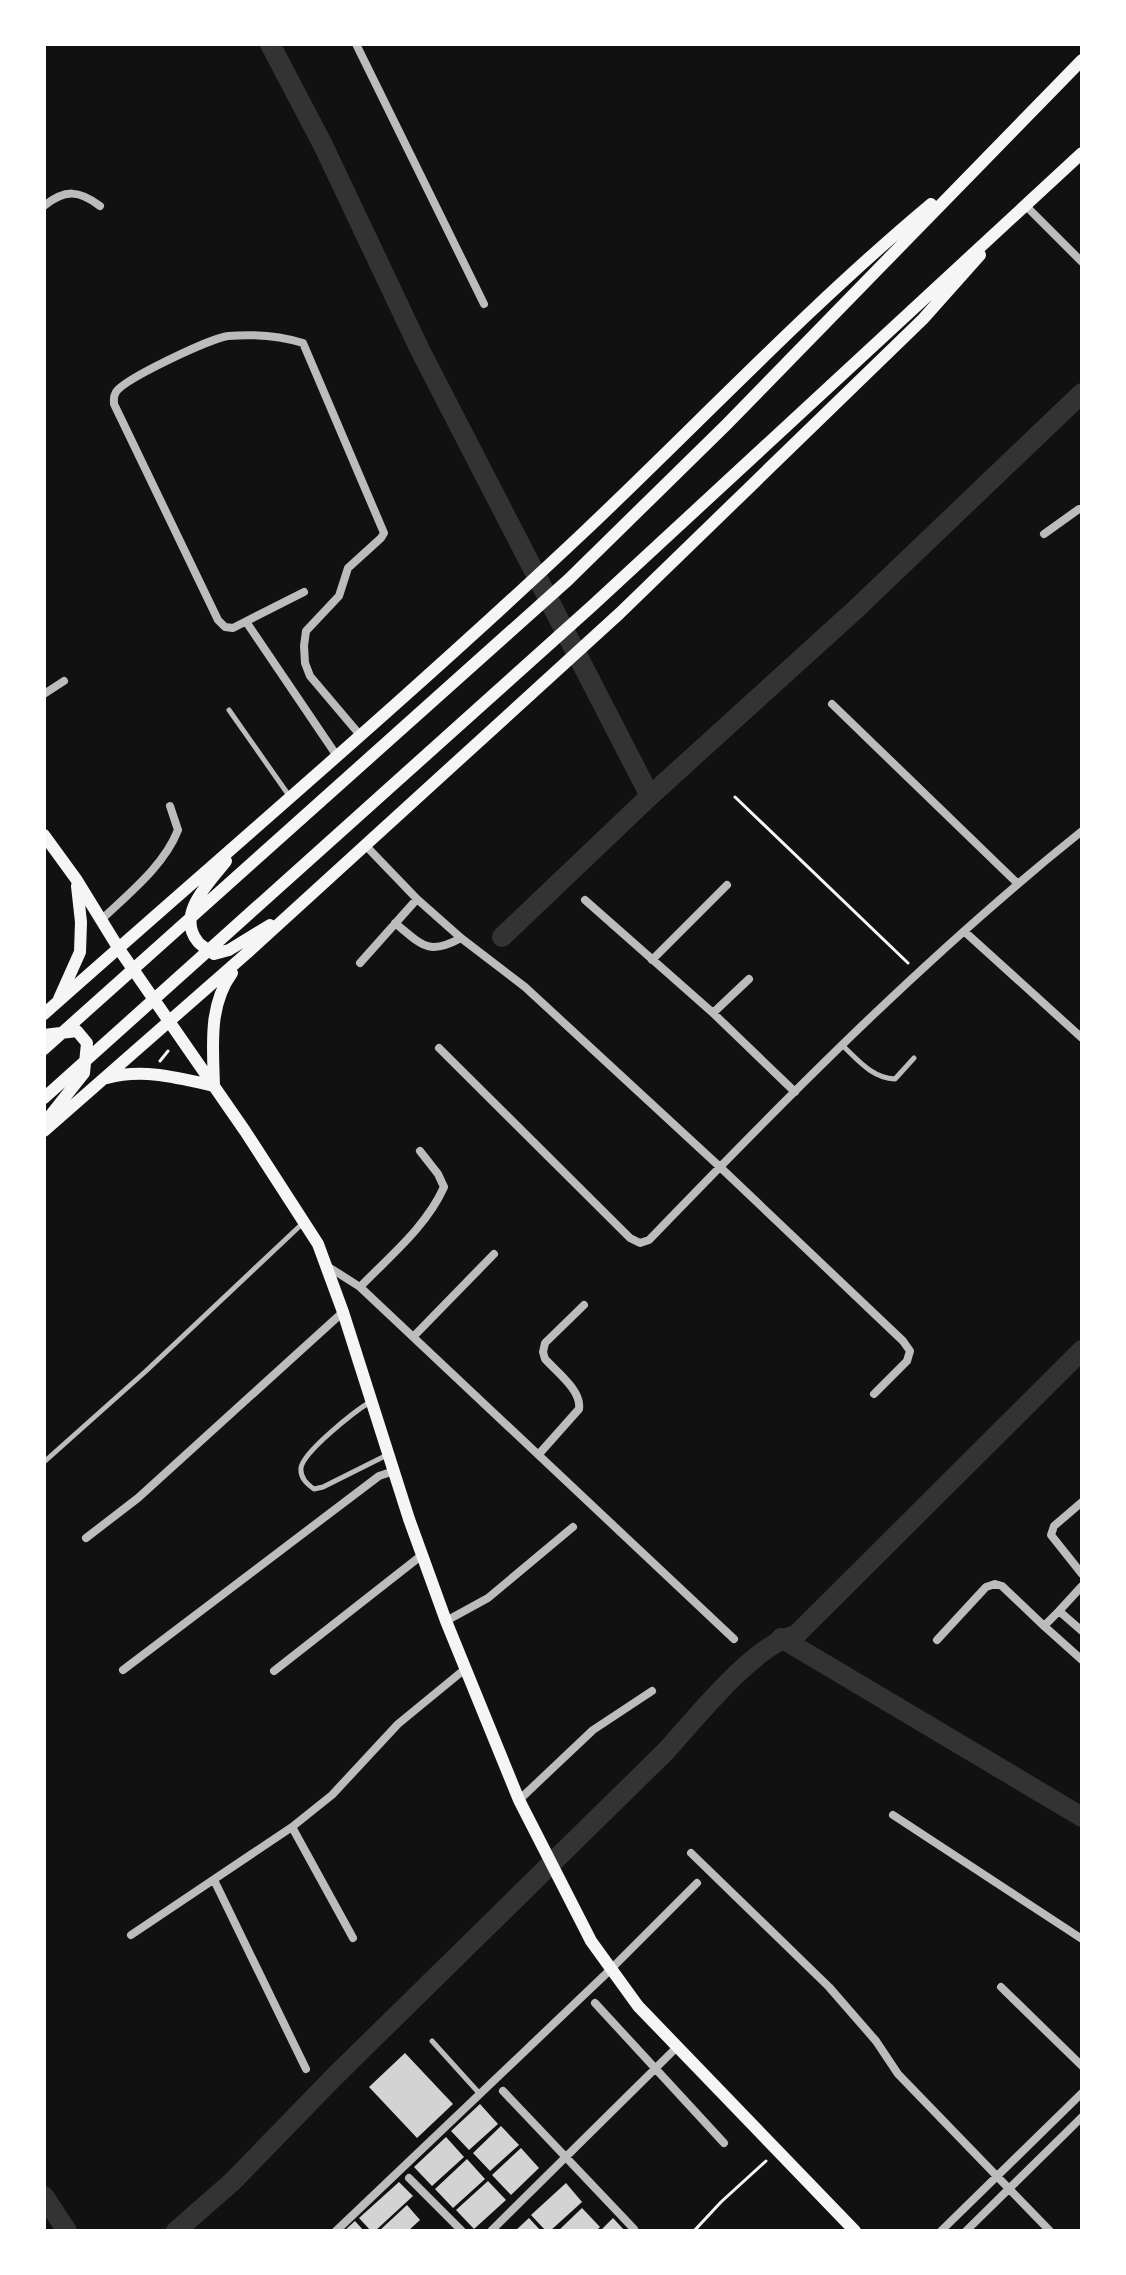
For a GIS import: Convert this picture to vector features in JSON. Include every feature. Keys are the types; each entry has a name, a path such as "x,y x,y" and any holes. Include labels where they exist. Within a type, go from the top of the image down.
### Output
{"main road":[{"path":"44,1049 568,580 726,425 1082,60"},
{"path":"44,1098 592,606 1082,153"},
{"path":"44,1014 291,798 484,623 585,531 864,261 982,160"},
{"path":"44,1131 294,911 620,613 923,319 1025,205"},
{"path":"44,835 304,1222 327,1266 446,1621 528,1821 576,1916 610,1970 638,2006 854,2231"},
{"path":"244,839 192,906 191,923 197,941 214,954 229,950 294,911"},
{"path":"57,1003 80,952 81,922 76,879"},
{"path":"214,1086 215,1012 221,989 247,953"},
{"path":"44,1035 77,1031 87,1043 84,1073 44,1124"},
{"path":"101,1080 120,1075 151,1074 214,1086"}],"street":[{"path":"356,44 484,304"},
{"path":"44,206 71,191 85,195 100,206"},
{"path":"1025,205 1082,262"},
{"path":"304,592 233,628 225,627 218,620 114,404 117,389 155,366 225,336 261,336 303,343 383,527 381,538 348,568 339,596 306,631 304,646 310,676 360,735"},
{"path":"1044,534 1082,509"},
{"path":"247,623 337,756"},
{"path":"44,694 64,681"},
{"path":"832,704 1017,883"},
{"path":"101,920 143,879 174,841 178,830 170,806"},
{"path":"439,1048 630,1238 640,1243 649,1240 795,1092 919,974 1017,883 1082,831"},
{"path":"366,846 417,899 461,938 525,987 892,1330 910,1351 907,1361 874,1394"},
{"path":"652,960 727,885"},
{"path":"360,963 417,899"},
{"path":"585,900 713,1013 795,1092"},
{"path":"395,923 420,944 432,949 445,947 461,938"},
{"path":"965,932 1082,1038"},
{"path":"713,1013 749,979"},
{"path":"360,1287 428,1216 438,1201 444,1187 420,1151"},
{"path":"414,1336 494,1254"},
{"path":"327,1266 360,1287 414,1336 734,1639"},
{"path":"539,1454 579,1409 580,1403 577,1395 545,1359 545,1343 584,1305"},
{"path":"86,1538 138,1498 343,1312"},
{"path":"123,1670 379,1476 394,1471"},
{"path":"1082,1502 1054,1526 1051,1535 1082,1574"},
{"path":"446,1621 488,1598 573,1527"},
{"path":"274,1671 422,1555"},
{"path":"937,1640 986,1587 995,1584 1002,1586 1082,1660"},
{"path":"1044,1626 1082,1586"},
{"path":"1059,1611 1082,1631"},
{"path":"131,1935 292,1827 332,1795 419,1704 465,1669"},
{"path":"519,1800 593,1730 652,1691"},
{"path":"893,1815 1082,1939"},
{"path":"292,1827 353,1938"},
{"path":"691,1853 829,1987 876,2041 898,2074 1050,2231"},
{"path":"214,1880 306,2069"},
{"path":"336,2231 697,1883"},
{"path":"1001,1987 1082,2066"},
{"path":"595,2003 724,2143"},
{"path":"494,2228 676,2048"},
{"path":"503,2091 634,2229"},
{"path":"941,2231 1082,2093"},
{"path":"966,2231 1082,2117"},
{"path":"409,2178 462,2231"}],"lane":[{"path":"229,710 291,798"},
{"path":"843,1046 871,1072 885,1079 895,1079 914,1058"},
{"path":"44,1462 304,1222"},
{"path":"372,1400 316,1448 302,1464 301,1472 305,1483 314,1489 390,1453"},
{"path":"432,2041 480,2094"}],"path":[{"path":"735,797 919,974"},
{"path":"694,2231 777,2152"}],"building":[{"path":"405,2053 453,2104 417,2138 369,2087"},
{"path":"480,2104 498,2124 469,2150 451,2131"},
{"path":"501,2126 519,2145 490,2171 473,2153"},
{"path":"446,2137 464,2157 432,2186 414,2167"},
{"path":"521,2148 539,2168 511,2195 492,2175"},
{"path":"467,2159 485,2179 453,2208 435,2189"},
{"path":"488,2181 506,2200 474,2229 456,2210"},
{"path":"399,2182 413,2196 375,2231 371,2231 359,2218"},
{"path":"566,2183 582,2202 550,2231 546,2231 531,2215"},
{"path":"407,2205 420,2220 408,2231 379,2231"},
{"path":"582,2208 600,2227 596,2231 558,2231"},
{"path":"529,2218 541,2231 515,2231"},
{"path":"613,2218 625,2231 600,2231"},
{"path":"355,2221 364,2231 344,2231"}],"waterway":[{"path":"270,44 323,145 420,350 650,796"},
{"path":"502,937 650,796 856,609 1082,393"},
{"path":"176,2231 232,2182 335,2076 666,1751 726,1684 762,1652 796,1635 1082,1350"},
{"path":"781,1638 1082,1817"},
{"path":"44,2196 67,2231"}]}
